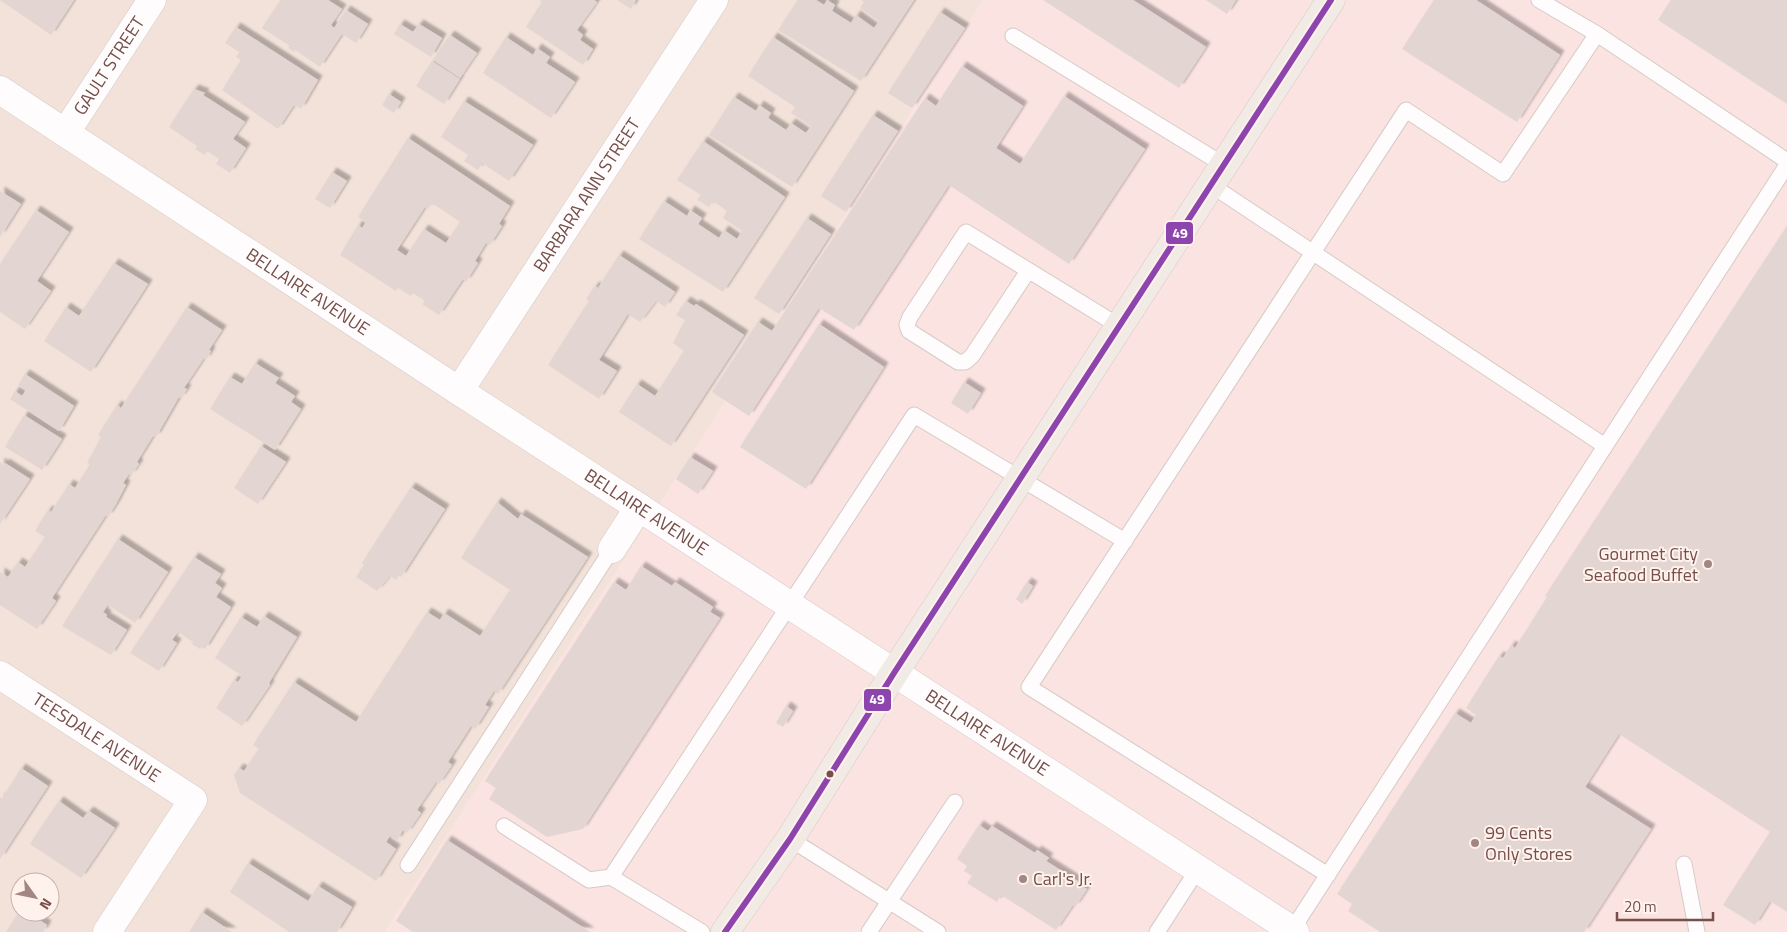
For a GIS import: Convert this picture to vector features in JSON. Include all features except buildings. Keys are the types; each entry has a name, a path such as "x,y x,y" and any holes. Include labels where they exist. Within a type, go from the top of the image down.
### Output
{"main road":[{"path":"725,932 790,839 894,672 1331,0"}],"street":[{"name":"GAULT STREET","path":"66,132 152,0"},
{"name":"BARBARA ANN STREET","path":"460,391 714,0"},
{"name":"BELLAIRE AVENUE","path":"0,90 460,391 1294,931"},
{"path":"612,549 639,507"},
{"name":"TEESDALE AVENUE","path":"0,675 193,800 107,932"}],"lane":[{"path":"1539,0 1597,34 1787,161"},
{"path":"1328,875 1029,687 1406,110 1503,174 1597,34"},
{"path":"1013,36 1217,175 1314,251 1605,446"},
{"path":"1294,931 1328,875 1787,165"},
{"path":"1028,271 972,356 965,362 958,362 909,331 907,325 910,317 966,232 1119,326"},
{"path":"612,877 914,415 1125,541"},
{"path":"408,865 612,549"},
{"path":"869,932 955,802"},
{"path":"504,826 590,880 612,877 702,932"},
{"path":"790,839 938,932"},
{"path":"1684,864 1697,932"},
{"path":"1157,932 1198,869"}],"shaded area":[{"path":"0,0 983,0 385,932 0,932"},
{"path":"983,0 1787,0 1787,932 385,932"}],"transit line":[{"name":"49","path":"725,932 790,839 894,673 1331,0"}],"place":[{"name":"Gourmet City Seafood Buffet","path":"1708,564"},
{"name":"99 Cents Only Stores","path":"1475,843"},
{"name":"Carl's Jr.","path":"1023,879"}]}
